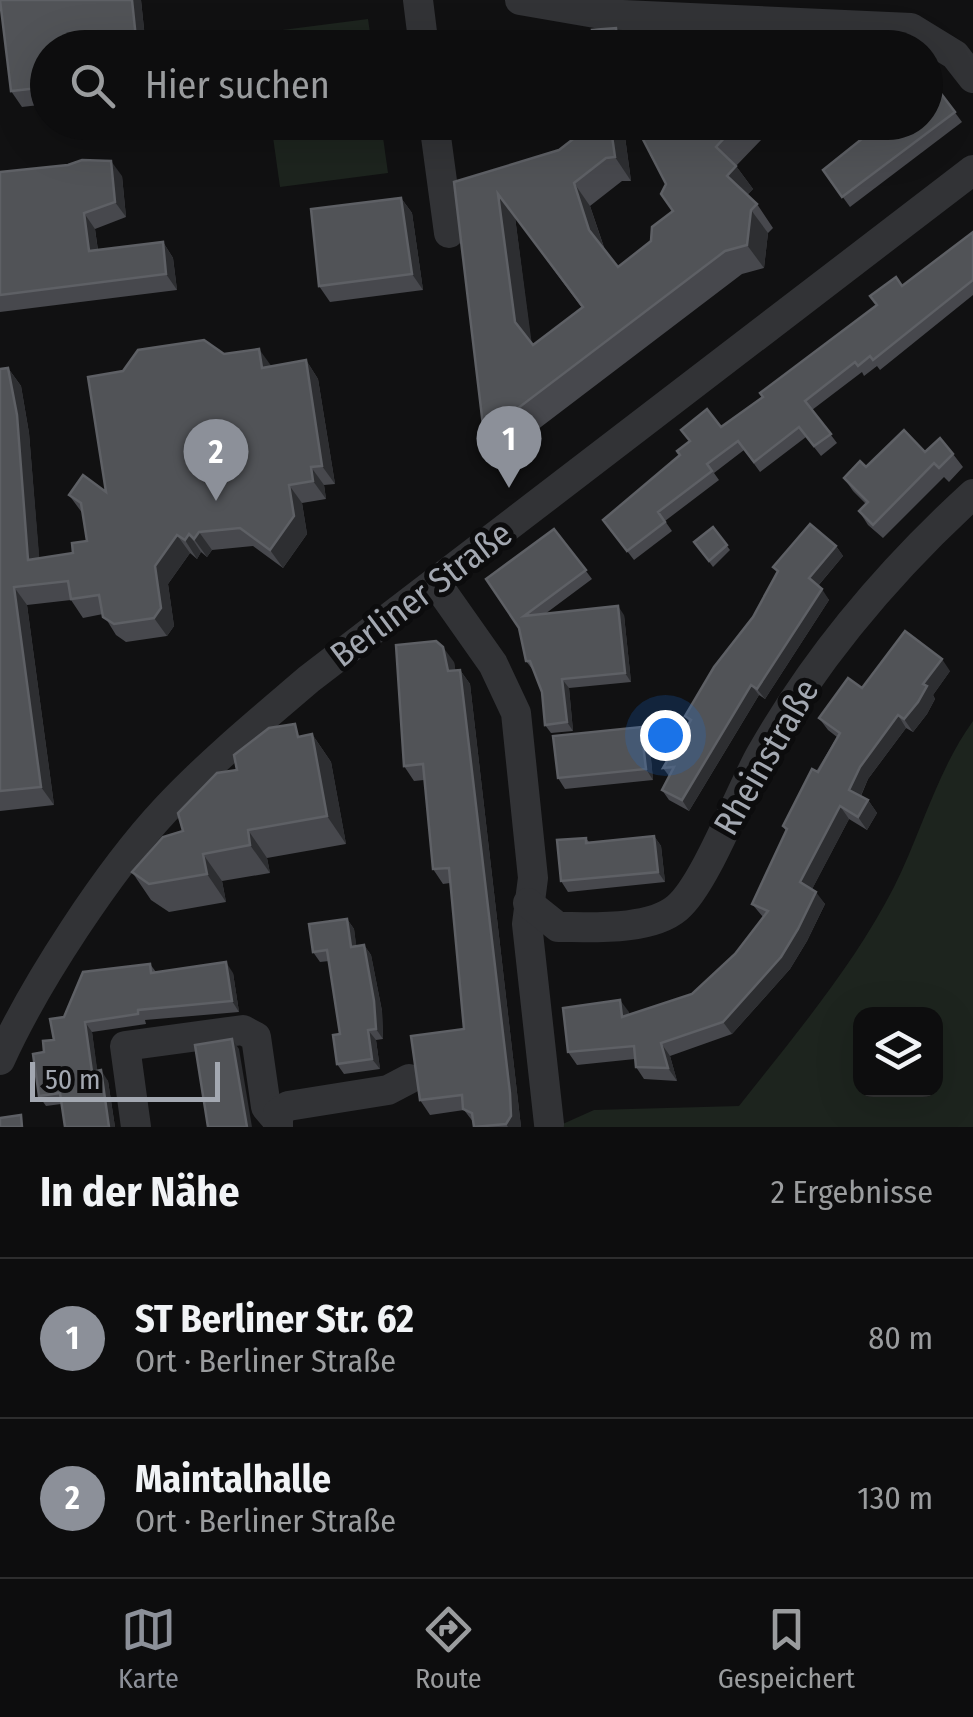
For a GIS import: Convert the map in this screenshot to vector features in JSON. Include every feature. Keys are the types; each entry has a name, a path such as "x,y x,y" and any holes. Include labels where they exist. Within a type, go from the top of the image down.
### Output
{"street":[{"path":"418,0 422,30"},
{"path":"520,0 601,14 914,30"},
{"path":"943,48 973,78"},
{"path":"437,140 450,234"},
{"name":"Berliner Straße","path":"0,1060 36,992 90,910 164,810 309,679 973,170"},
{"name":"Rheinstraße","path":"528,903 558,927 647,920 682,904 762,752 796,697 862,610 973,494"},
{"path":"436,583 493,664 516,713 533,878 526,924 549,1124"},
{"path":"136,1127 125,1046 243,1030 256,1037 266,1107 277,1123 288,1106 388,1090 409,1079"}],"shaded area":[{"path":"368,19 370,30 282,30"},
{"path":"273,140 383,140 388,173 280,187"},
{"path":"973,721 973,1127 556,1127 594,1110 739,1106 822,1000 878,917 940,781"}],"building":[{"path":"0,0 132,0 135,30 30,30 30,89 11,91"},
{"path":"943,96 955,112 943,121"},
{"path":"572,140 613,140 615,157 606,158 574,183 589,230 618,267 651,241 652,227 673,211 661,194 666,184 643,140 722,140 716,147 736,166 727,176 757,204 751,210 747,245 725,251 484,434 454,182 559,150","holes":["498,194 583,307 533,345 515,322"]},
{"path":"860,140 918,140 842,197 823,170"},
{"path":"82,160 111,161 115,202 84,213 89,251 163,242 166,274 0,295 0,172"},
{"path":"401,198 412,274 319,286 311,209"},
{"path":"973,232 973,280 873,360 870,356 858,366 855,362 805,401 831,434 814,446 799,427 754,462 738,441 707,464 712,471 658,512 665,522 627,551 603,520 680,455 677,451 690,441 681,430 707,409 721,427 877,305 870,296 896,277 902,286"},
{"path":"204,340 224,354 259,349 262,368 306,360 322,466 311,467 313,481 289,485 294,516 270,550 240,528 199,532 194,539 189,534 185,540 177,535 155,566 161,608 154,618 114,624 103,617 99,595 71,599 68,581 14,587 41,787 0,791 0,369 8,368 17,415 28,560 73,553 72,543 87,541 81,503 69,495 83,475 106,492 88,377 123,371 138,350"},
{"path":"904,430 925,452 940,438 953,454 939,468 934,463 873,525 859,511 868,502 844,478 860,461 866,467"},
{"path":"810,524 836,546 809,578 822,589 757,689 751,685 682,800 662,790 674,767 663,768 691,720 685,716 714,667 753,617 778,571 773,567"},
{"path":"713,527 727,545 709,561 694,542"},
{"path":"554,529 586,570 524,616 618,606 625,673 562,679 567,722 545,725 542,692 530,661 526,661 519,628 486,579"},
{"path":"905,631 942,659 923,684 927,686 918,702 904,719 898,715 860,767 849,790 868,800 858,817 840,806 800,882 816,892 781,957 723,1022 661,1043 668,1068 636,1067 634,1046 568,1052 563,1008 620,1000 622,1017 692,994 735,954 768,911 752,904 787,829 783,826 812,769 818,772 840,733 819,718 848,678 862,688"},
{"path":"436,641 443,647 448,671 460,670 510,1093 511,1116 506,1124 474,1127 472,1113 463,1109 462,1095 420,1100 411,1036 464,1029 449,868 433,869 423,764 404,766 396,645"},
{"path":"295,724 298,737 312,734 327,816 248,830 250,845 203,854 207,874 149,884 132,872 163,837 183,831 178,813 217,773 237,770 234,755 269,728"},
{"path":"641,727 646,769 558,778 553,736"},
{"path":"654,836 658,872 561,881 557,840 586,838 586,843"},
{"path":"347,919 351,947 364,945 376,1029 368,1030 372,1059 337,1064 333,1035 340,1034 327,950 313,952 309,924"},
{"path":"226,962 232,1001 138,1010 138,1014 85,1022 92,1072 101,1070 109,1127 65,1127 60,1093 39,1096 33,1054 44,1052 43,1041 54,1040 50,1019 64,1017 83,972 150,964 151,973"},
{"path":"232,1039 247,1127 208,1127 195,1045"},
{"path":"21,1115 22,1127 0,1127 0,1118"}],"place":[{"name":"ST Berliner Str. 62","path":"509,488"},
{"name":"Maintalhalle","path":"216,501"}]}
